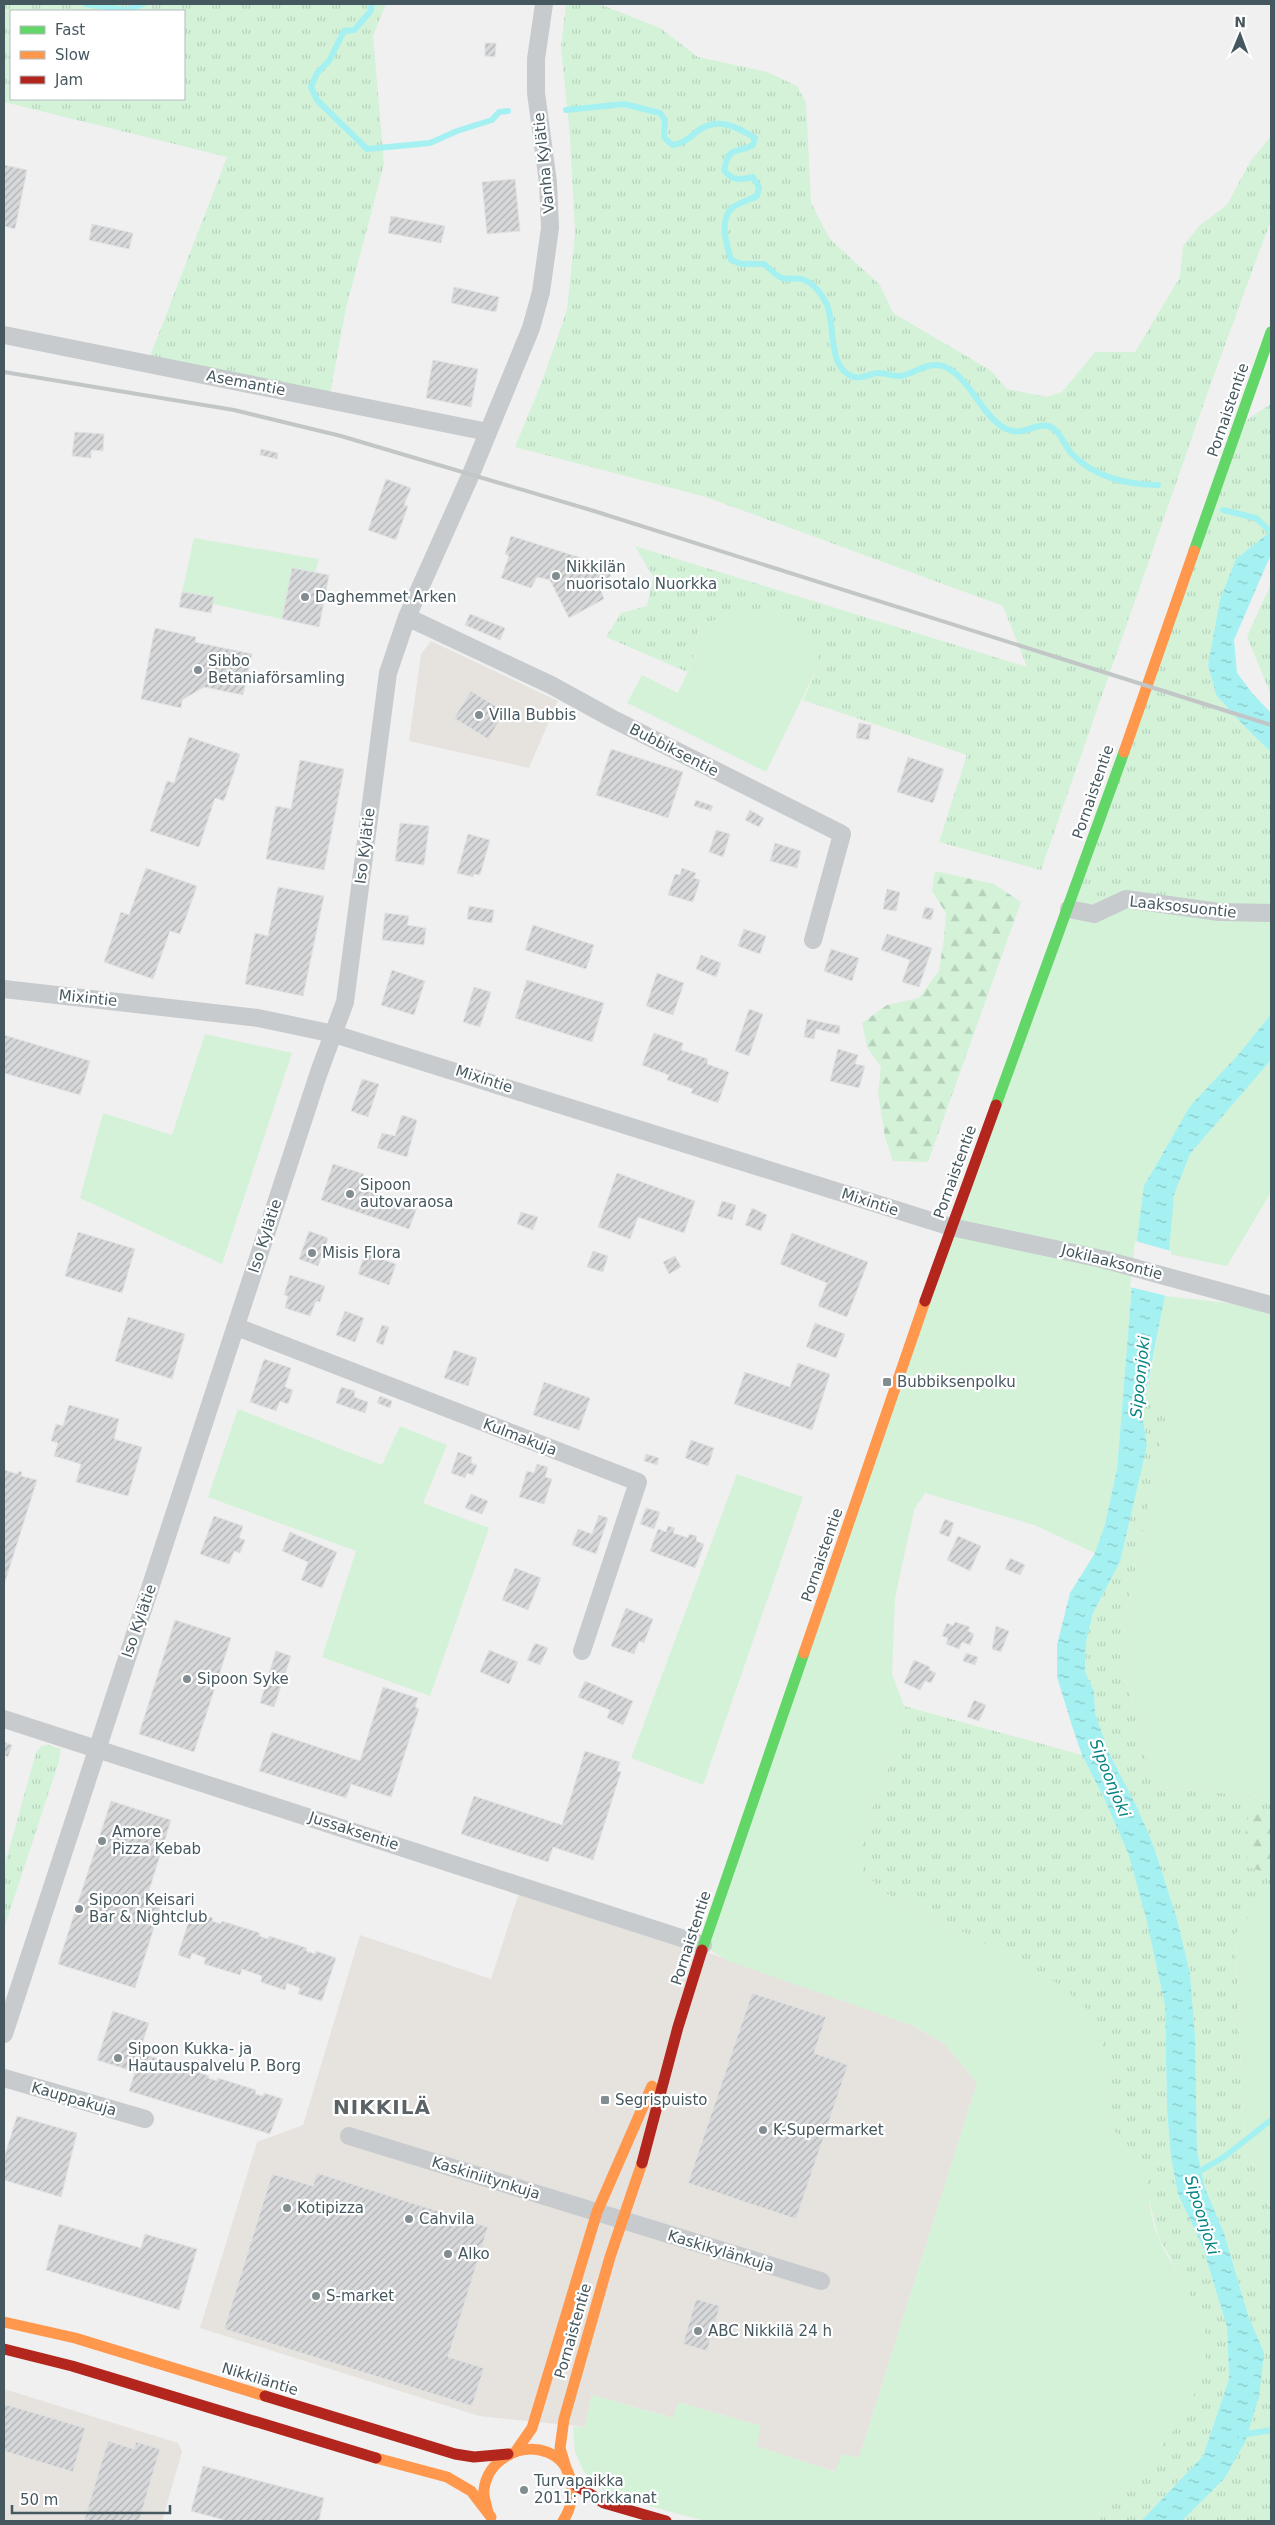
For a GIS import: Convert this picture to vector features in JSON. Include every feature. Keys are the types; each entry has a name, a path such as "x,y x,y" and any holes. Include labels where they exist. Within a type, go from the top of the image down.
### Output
{"street":[{"name":"Vanha Kylätie","path":"488,432 531,328 548,255 548,182 536,93 536,59 544,4"},
{"name":"Pornaistentie","path":"563,2521 571,2504 569,2476 560,2448 564,2419 622,2220 648,2146 678,2027 703,1945 951,1227 1069,909 1271,332"},
{"name":"Asemantie","path":"4,335 488,432"},
{"name":"Iso Kylätie","path":"4,2034 319,1072 346,996 388,673 407,617 488,432"},
{"name":"Bubbiksentie","path":"407,617 551,685 611,718 842,834 813,940"},
{"name":"Laaksosuontie","path":"1069,909 1094,914 1126,899 1219,912 1271,913"},
{"name":"Mixintie","path":"4,989 258,1018 334,1034 951,1227"},
{"name":"Jokilaaksontie","path":"951,1227 1102,1259 1222,1290 1271,1305"},
{"name":"Kulmakuja","path":"237,1327 638,1482 582,1651"},
{"name":"Jussaksentie","path":"4,1719 97,1747 703,1945"},
{"name":"Pornaistentie","path":"492,2519 484,2502 485,2481 492,2467 512,2452 532,2428 597,2212 678,2027"},
{"name":"Kauppakuja","path":"4,2078 145,2119"},
{"name":"Kaskiniitynkuja","path":"349,2136 622,2220"},
{"name":"Kaskikylänkuja","path":"622,2220 821,2281"},
{"name":"Nikkiläntie","path":"4,2322 75,2338 455,2454 474,2457 532,2449 544,2451 558,2460 569,2476"},
{"path":"4,2349 72,2366 360,2454 447,2477 471,2491 492,2519"},
{"path":"569,2476 590,2498 620,2509 666,2521"}],"shaded area":[{"path":"431,641 558,701 529,768 409,741 421,654"},
{"path":"525,1887 914,2026 945,2044 977,2083 859,2458 842,2455 836,2472 755,2446 761,2426 678,2402 674,2418 592,2395 585,2427 479,2416 200,2328 257,2142 303,2125 360,1935 491,1979 518,1896"},
{"path":"4,2389 178,2443 182,2452 162,2521 4,2521"}],"green space":[{"path":"4,4 386,4 373,36 384,164 346,308 329,400 147,364 227,157 4,102"},
{"path":"566,4 599,4 660,28 698,57 767,72 797,86 806,103 811,203 830,239 880,285 893,313 990,370 1007,389 1046,397 1062,392 1095,352 1135,352 1180,277 1183,246 1200,225 1227,205 1250,162 1271,136 1271,220 1211,383 1041,870 939,842 967,755 803,700 820,662 699,624 693,660 687,672 606,637 621,613 647,606 653,577 635,546 1027,667 1003,606 706,497 515,447 541,384 567,310 575,233 570,137 561,47"},
{"path":"1271,404 1271,531 1236,559 1220,599 1208,665 1216,695 1271,752 1271,913 1069,909 1239,425"},
{"path":"194,538 319,559 315,573 292,568 282,619 213,604 213,597 182,592"},
{"path":"1271,584 1271,695 1247,637"},
{"path":"766,612 793,626 806,636 820,662 766,772 627,703 642,675 678,693 693,660 699,624 741,613"},
{"path":"935,871 994,884 1021,902 928,1162 893,1161 885,1137 878,1094 881,1067 867,1047 862,1023 887,1005 919,998 939,971 946,913 932,891"},
{"path":"1126,899 1271,913 1271,1014 1238,1055 1190,1106 1133,1272 1117,1469 1105,1524 1095,1553 1034,1525 925,1493 914,1510 895,1598 892,1674 904,1706 901,1737 875,1799 862,1841 862,1870 883,1892 973,1937 1062,1986 1098,2020 1105,2060 1112,2129 1147,2165 1149,2202 1155,2229 1163,2248 1192,2299 1205,2332 1206,2357 1199,2383 1187,2409 1171,2434 1098,2521 705,2521 608,2495 584,2472 575,2452 573,2427 585,2427 592,2395 673,2418 678,2402 761,2426 756,2446 835,2472 842,2454 859,2458 977,2083 945,2044 914,2026 726,1960 703,1945 1069,909"},
{"path":"205,1034 292,1053 222,1264 80,1198 103,1113 172,1135"},
{"path":"1271,1060 1271,1192 1227,1266 1168,1254 1174,1195 1190,1154"},
{"path":"1165,1296 1271,1308 1271,1798 1153,1786 1119,1649 1166,1416 1149,1381"},
{"path":"1149,1381 1166,1416 1119,1649 1153,1786 1271,1798 1271,1889 1235,1935 1244,2138 1271,2210 1271,2521 1182,2521 1224,2479 1248,2315 1224,2233 1205,2188 1197,2150 1195,2037 1190,1973 1177,1919 1154,1847 1137,1807 1109,1753 1095,1713 1094,1691 1085,1673 1086,1643 1093,1613 1120,1562 1147,1446 1142,1413"},
{"path":"238,1409 382,1465 400,1426 447,1445 423,1503 489,1528 430,1696 322,1657 356,1551 208,1497"},
{"path":"737,1474 803,1497 703,1785 631,1758"},
{"path":"904,1706 1082,1755 1103,1796 1128,1853 1146,1918 1165,2005 1167,2110 1171,2158 1178,2194 1203,2248 1227,2327 1229,2379 1203,2456 1141,2521 1098,2521 1161,2447 1205,2332 1182,2280 1158,2236 1147,2191 1147,2166 1112,2129 1105,2060 973,1937 883,1892 862,1870 862,1841 875,1799 901,1737"},
{"path":"48,1745 61,1749 59,1761 4,1929 4,1867 36,1753 41,1746"},
{"path":"1250,1804 1271,1812 1271,1858 1262,1871 1248,1867 1245,1837"},
{"path":"1271,1889 1271,2210 1244,2138 1235,1934"}],"water":[{"path":"1271,531 1271,554 1234,640 1237,673 1271,713 1271,752 1216,695 1208,665 1220,599 1236,559"},
{"name":"Sipoonjoki","path":"1271,1014 1271,1060 1190,1154 1174,1195 1165,1296 1142,1413 1147,1446 1120,1562 1093,1613 1086,1643 1085,1672 1094,1691 1095,1713 1109,1753 1137,1807 1154,1847 1177,1919 1190,1973 1195,2037 1197,2150 1205,2188 1224,2233 1248,2315 1264,2353 1259,2397 1245,2442 1224,2479 1182,2521 1141,2521 1203,2456 1229,2379 1227,2327 1203,2248 1178,2194 1171,2158 1167,2110 1165,2005 1146,1918 1128,1853 1103,1796 1082,1755 1073,1729 1057,1677 1057,1645 1070,1593 1095,1553 1105,1524 1117,1469 1133,1272 1144,1186 1190,1106 1238,1055"}],"pier":[{"path":"1135,1241 1171,1251 1167,1296 1130,1287"}],"building":[{"path":"485,43 496,43 495,57 485,56"},
{"path":"4,165 27,170 15,229 4,226"},
{"path":"515,179 520,231 487,234 482,182"},
{"path":"391,216 445,226 441,243 388,233"},
{"path":"92,224 133,233 129,249 89,240"},
{"path":"454,287 499,297 496,312 451,303"},
{"path":"433,360 478,369 471,407 426,398"},
{"path":"75,432 104,434 103,451 91,450 91,458 72,456"},
{"path":"261,449 278,453 277,459 260,455"},
{"path":"386,479 411,488 404,505 408,506 396,540 368,530"},
{"name":"Nikkilän nuorisotalo Nuorkka","path":"511,536 601,564 605,561 610,566 611,575 606,582 599,585 604,599 569,618 550,580 537,577 531,588 501,578 509,556 505,554"},
{"name":"Daghemmet Arken","path":"292,568 329,575 319,627 282,619"},
{"path":"182,592 214,597 211,613 179,607"},
{"path":"470,614 505,628 500,640 465,625"},
{"name":"Sibbo Betaniaförsamling","path":"155,628 196,637 195,642 252,654 243,695 204,687 182,700 181,708 141,699"},
{"name":"Villa Bubbis","path":"471,691 505,712 488,739 454,718"},
{"path":"859,723 871,725 869,740 856,738"},
{"path":"189,737 240,754 224,801 215,798 199,847 150,831 167,781 174,783"},
{"path":"611,749 683,772 668,818 596,795"},
{"path":"908,757 944,769 933,803 897,792"},
{"path":"300,760 344,769 324,870 266,859 276,806 291,809"},
{"path":"696,800 713,806 711,811 694,806"},
{"path":"750,810 764,818 759,827 745,820"},
{"path":"400,823 429,826 424,865 395,861"},
{"path":"716,830 730,834 723,857 709,852"},
{"path":"468,834 490,840 480,875 474,874 473,877 457,873"},
{"path":"775,843 801,851 797,868 770,861"},
{"path":"146,868 197,886 180,934 170,931 153,979 104,962 121,912 129,915"},
{"path":"682,868 696,873 694,878 700,880 693,902 668,895 675,874 680,875"},
{"path":"278,887 324,896 303,996 245,984 255,933 268,936"},
{"path":"887,889 900,892 896,911 883,909"},
{"path":"469,906 494,910 492,923 467,919"},
{"path":"925,907 934,909 931,920 922,918"},
{"path":"385,913 409,916 407,925 426,928 424,945 382,940"},
{"path":"533,925 594,945 586,969 525,950"},
{"path":"744,929 766,936 760,954 738,946"},
{"path":"887,934 932,948 919,987 902,982 910,960 881,950"},
{"path":"831,949 859,958 852,981 824,971"},
{"path":"701,955 721,963 716,977 696,969"},
{"path":"392,970 425,981 414,1015 381,1005"},
{"path":"657,973 684,983 673,1015 646,1006"},
{"path":"527,980 604,1003 592,1042 515,1018"},
{"path":"474,987 491,992 480,1027 463,1022"},
{"path":"749,1009 763,1014 749,1056 735,1051"},
{"path":"807,1019 840,1026 839,1034 816,1029 814,1039 804,1037"},
{"path":"654,1033 683,1043 681,1050 708,1059 707,1064 729,1072 718,1103 691,1093 693,1089 667,1080 669,1075 642,1065"},
{"path":"4,1035 90,1061 80,1095 4,1073"},
{"path":"838,1049 858,1055 855,1064 865,1066 859,1088 830,1081"},
{"path":"362,1079 379,1084 368,1117 351,1111"},
{"path":"402,1115 417,1120 407,1157 377,1148 382,1133 395,1136"},
{"name":"Sipoon autovaraosa","path":"333,1164 364,1174 359,1188 417,1207 409,1229 321,1200"},
{"path":"617,1173 695,1201 684,1233 638,1217 630,1239 598,1227"},
{"path":"722,1201 736,1205 732,1220 717,1216"},
{"path":"752,1208 767,1215 761,1231 745,1225"},
{"path":"521,1212 538,1217 533,1230 517,1224"},
{"name":"Misis Flora","path":"309,1231 328,1238 318,1266 299,1259"},
{"path":"78,1232 135,1249 122,1293 65,1276"},
{"path":"792,1233 868,1262 847,1317 818,1306 827,1283 780,1264"},
{"path":"593,1251 608,1256 603,1272 587,1267"},
{"path":"365,1253 396,1264 389,1285 358,1274"},
{"path":"675,1256 681,1267 669,1274 663,1262"},
{"path":"290,1275 325,1286 320,1302 316,1301 310,1316 285,1308 288,1296 284,1295"},
{"path":"345,1311 364,1318 355,1342 336,1335"},
{"path":"128,1317 185,1334 172,1379 115,1361"},
{"path":"815,1323 845,1334 836,1358 806,1347"},
{"path":"382,1325 389,1327 383,1345 376,1342"},
{"path":"454,1350 477,1358 468,1386 444,1378"},
{"path":"264,1359 291,1368 285,1387 293,1390 288,1404 280,1401 276,1411 250,1402"},
{"path":"798,1363 830,1374 812,1430 734,1404 745,1372 790,1387"},
{"path":"544,1382 590,1398 579,1430 533,1415"},
{"path":"341,1387 355,1391 354,1397 368,1402 365,1413 336,1403"},
{"path":"380,1396 392,1401 390,1408 377,1403"},
{"path":"69,1405 119,1419 114,1439 142,1447 128,1496 76,1482 81,1464 54,1456 58,1443 51,1441 56,1424 63,1426"},
{"path":"691,1440 714,1448 708,1466 685,1458"},
{"path":"458,1452 472,1457 471,1463 477,1465 473,1475 467,1473 465,1478 451,1473"},
{"path":"646,1454 659,1458 657,1465 644,1461"},
{"path":"537,1464 548,1467 545,1477 552,1479 544,1504 519,1497 527,1471 534,1473"},
{"path":"4,1470 18,1474 19,1471 22,1472 21,1476 37,1480 4,1585"},
{"path":"471,1494 488,1501 482,1514 465,1508"},
{"path":"646,1508 660,1512 654,1529 640,1524"},
{"path":"599,1515 608,1518 596,1554 572,1545 578,1529 592,1534"},
{"path":"214,1516 243,1526 239,1538 245,1540 240,1553 234,1551 229,1564 200,1554"},
{"path":"945,1519 954,1523 949,1537 939,1533"},
{"path":"668,1526 675,1528 673,1533 688,1538 689,1534 697,1536 696,1541 704,1544 695,1568 650,1551 658,1529 666,1532"},
{"path":"290,1532 337,1552 322,1588 301,1580 308,1562 282,1551"},
{"path":"958,1536 981,1546 970,1571 947,1560"},
{"path":"1010,1558 1025,1565 1020,1575 1005,1569"},
{"path":"515,1568 541,1578 528,1610 502,1600"},
{"path":"626,1608 653,1619 644,1643 639,1641 634,1654 611,1646"},
{"name":"Sipoon Syke","path":"175,1620 231,1638 194,1752 139,1734"},
{"path":"955,1622 970,1627 968,1631 974,1634 970,1645 962,1642 959,1649 946,1644 948,1638 942,1636 947,1623 953,1626"},
{"path":"996,1626 1009,1631 1001,1652 992,1649"},
{"path":"535,1643 548,1648 540,1665 527,1660"},
{"path":"489,1650 518,1662 509,1684 480,1672"},
{"path":"276,1651 291,1656 274,1707 260,1703"},
{"path":"966,1653 978,1657 975,1665 963,1661"},
{"path":"914,1660 930,1667 929,1670 936,1673 931,1683 925,1681 920,1690 904,1683"},
{"path":"585,1681 633,1701 623,1725 607,1718 610,1710 578,1697"},
{"path":"383,1687 418,1698 415,1707 419,1709 391,1797 351,1784 346,1798 259,1771 272,1732 360,1761"},
{"path":"974,1700 986,1705 979,1721 967,1717"},
{"path":"4,1742 12,1745 8,1757 4,1755"},
{"path":"585,1751 620,1762 617,1771 621,1772 593,1860 553,1847 548,1862 461,1834 474,1796 562,1825"},
{"path":"111,1801 171,1820 147,1897 162,1902 135,1988 58,1964"},
{"path":"192,1911 213,1918 212,1921 221,1924 222,1921 260,1933 259,1936 268,1939 269,1936 307,1948 306,1951 315,1954 316,1951 336,1958 322,2001 298,1994 300,1988 287,1983 285,1990 261,1982 262,1976 242,1969 240,1975 204,1964 206,1958 192,1953 190,1959 178,1955"},
{"path":"752,1993 826,2017 814,2053 848,2065 796,2219 688,2183"},
{"path":"113,2011 149,2023 139,2053 162,2060 161,2063 170,2066 171,2063 209,2076 208,2078 217,2081 218,2078 256,2090 255,2094 263,2096 264,2093 283,2099 270,2134 129,2091 135,2072 97,2060"},
{"path":"17,2116 77,2133 61,2197 4,2180 4,2158"},
{"path":"317,2173 488,2227 448,2357 484,2368 472,2406 224,2329 272,2174 313,2186"},
{"path":"59,2224 141,2248 145,2234 197,2249 179,2310 46,2270"},
{"path":"696,2299 720,2306 707,2351 683,2344"},
{"path":"4,2404 85,2428 73,2472 4,2451"},
{"path":"108,2441 134,2449 136,2442 160,2449 139,2521 84,2521"},
{"path":"203,2466 324,2498 319,2520 324,2521 228,2521 191,2511"}],"waterway":[{"path":"85,4 127,10 143,4"},
{"path":"372,4 370,12 354,30 344,31 329,61 317,73 311,87 317,100 367,149 430,143 457,131 492,120 499,112 508,111"},
{"path":"566,110 624,104 660,113 665,120 664,137 672,145 683,142 699,130 713,124 735,127 755,138 753,145 731,153 724,170 730,176 737,179 753,177 759,187 757,196 736,205 727,214 725,234 731,260 741,264 764,264 780,277 785,279 802,279 815,287 827,305 835,353 842,370 853,377 881,373 897,376 932,365 943,366 960,377 994,420 1008,430 1021,431 1043,425 1048,426 1059,434 1069,451 1090,469 1123,481 1158,485"},
{"path":"1223,510 1256,518 1271,532"},
{"name":"Sipoonjoki","path":"1195,2174 1224,2157 1271,2120"},
{"path":"1241,2435 1271,2430"}],"railway":[{"path":"4,372 234,410 341,436 594,511 1271,725"}],"traffic: fast":[{"path":"1194,551 1271,332"},
{"path":"996,1105 1124,752"},
{"path":"702,1950 804,1653"}],"traffic: slow":[{"path":"1124,752 1194,551"},
{"path":"804,1653 925,1301"},
{"path":"516,2451 532,2428 597,2212 652,2086"},
{"path":"567,2471 560,2448 564,2419 610,2257 642,2163"},
{"path":"4,2322 75,2338 265,2396"},
{"path":"488,2513 484,2490 491,2470 506,2456 516,2452 536,2450 547,2452 556,2457 568,2473 571,2482 571,2502 563,2521"},
{"path":"376,2458 447,2477 471,2491 491,2517"}],"traffic: jam":[{"path":"925,1301 996,1105"},
{"path":"642,2163 678,2027 702,1950"},
{"path":"4,2349 72,2366 376,2458"},
{"path":"265,2396 455,2454 474,2457 508,2454"},
{"path":"571,2482 604,2503 666,2521"}],"place":[{"name":"Nikkilän nuorisotalo Nuorkka","path":"556,576"},
{"name":"Daghemmet Arken","path":"305,597"},
{"name":"Sibbo Betaniaförsamling","path":"198,670"},
{"name":"Villa Bubbis","path":"479,715"},
{"name":"Sipoon autovaraosa","path":"350,1194"},
{"name":"Misis Flora","path":"312,1253"},
{"name":"Bubbiksenpolku","path":"887,1382"},
{"name":"Sipoon Syke","path":"187,1679"},
{"name":"Amore Pizza Kebab","path":"102,1841"},
{"name":"Sipoon Keisari Bar & Nightclub","path":"79,1909"},
{"name":"Sipoon Kukka- ja Hautauspalvelu P. Borg","path":"118,2058"},
{"name":"Segrispuisto","path":"605,2100"},
{"name":"K-Supermarket","path":"763,2130"},
{"name":"Kotipizza","path":"287,2208"},
{"name":"Cahvila","path":"409,2219"},
{"name":"Alko","path":"448,2254"},
{"name":"S-market","path":"316,2296"},
{"name":"ABC Nikkilä 24 h","path":"698,2331"},
{"name":"Turvapaikka 2011: Porkkanat","path":"524,2490"}],"district":[{"name":"NIKKILÄ","path":"382,2107"}]}
